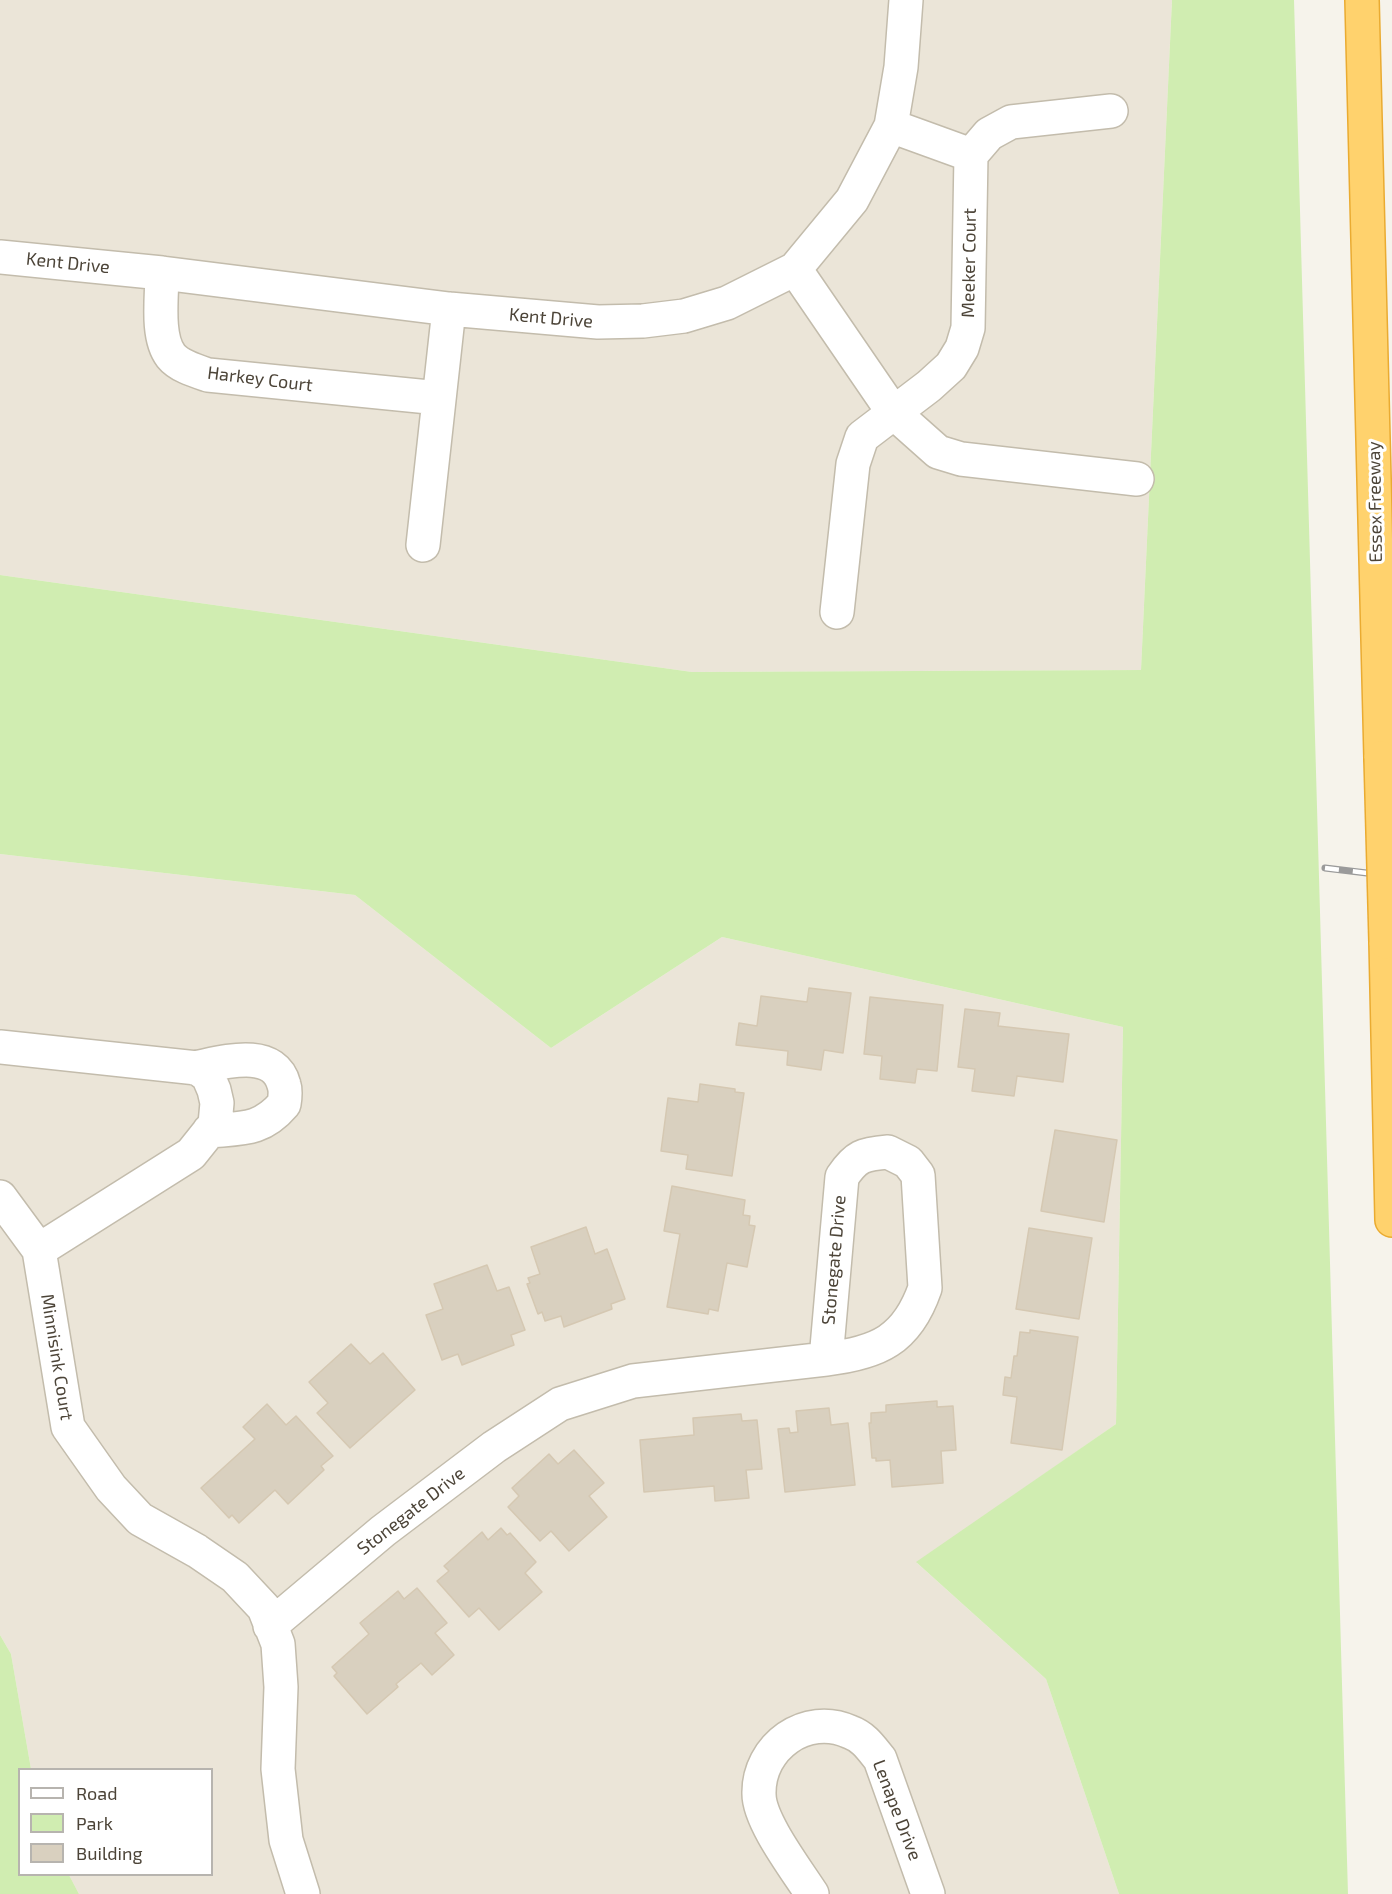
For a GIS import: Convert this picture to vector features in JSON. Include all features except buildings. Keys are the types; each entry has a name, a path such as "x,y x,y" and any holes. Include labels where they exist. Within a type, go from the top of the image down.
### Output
{"highway":[{"name":"Essex Freeway","path":"1362,0 1392,1220"}],"street":[{"name":"Kent Drive","path":"0,257 162,273 449,309 598,322 643,321 684,316 727,303 795,269 823,238 852,200 891,126 901,67 906,0"},
{"path":"891,126 971,155 990,134 1011,122 1111,111"},
{"name":"Meeker Court","path":"837,612 853,464 862,437 929,386 951,366 962,348 968,328 971,155"},
{"path":"795,269 893,412 938,452 961,459 1137,479"},
{"name":"Harkey Court","path":"162,273 162,339 171,357 191,369 208,375 439,398"},
{"path":"423,545 449,309"},
{"path":"0,1047 194,1068 233,1061 261,1061 277,1070 285,1086 284,1104 273,1118 255,1126 209,1131"},
{"path":"39,1250 190,1154 215,1124 217,1102 208,1076 194,1068"},
{"name":"Stonegate Drive","path":"270,1626 429,1496 494,1447 560,1404 633,1381 857,1356 882,1346 904,1328 919,1305 925,1288 918,1175 908,1162 888,1152 867,1154 852,1162 842,1177 826,1359"},
{"name":"Minnisink Court","path":"0,1197 39,1250 68,1427 111,1488 140,1519 197,1551 235,1577 264,1608 270,1626"},
{"path":"270,1626 278,1644 281,1687 278,1769 286,1840 303,1894"},
{"name":"Lenape Drive","path":"812,1894 763,1815 759,1795 760,1775 768,1756 787,1737 805,1728 832,1726 851,1732 868,1743 880,1759 928,1894"}],"shaded area":[{"path":"0,0 1172,0 1141,670 692,672 0,575"},
{"path":"0,854 355,895 551,1048 722,937 1123,1027 1116,1424 917,1563 1046,1679 1119,1894 79,1894 70,1876 213,1876 213,1768 31,1768 11,1654 0,1635"}],"green space":[{"path":"1172,0 1294,0 1348,1894 1119,1894 1046,1679 916,1562 1116,1424 1123,1027 722,937 551,1048 355,895 0,854 0,575 692,672 1141,670"},
{"path":"0,1635 11,1654 31,1768 18,1768 18,1876 70,1876 79,1894 0,1894"}],"railway":[{"path":"1325,868 1392,876"}]}
